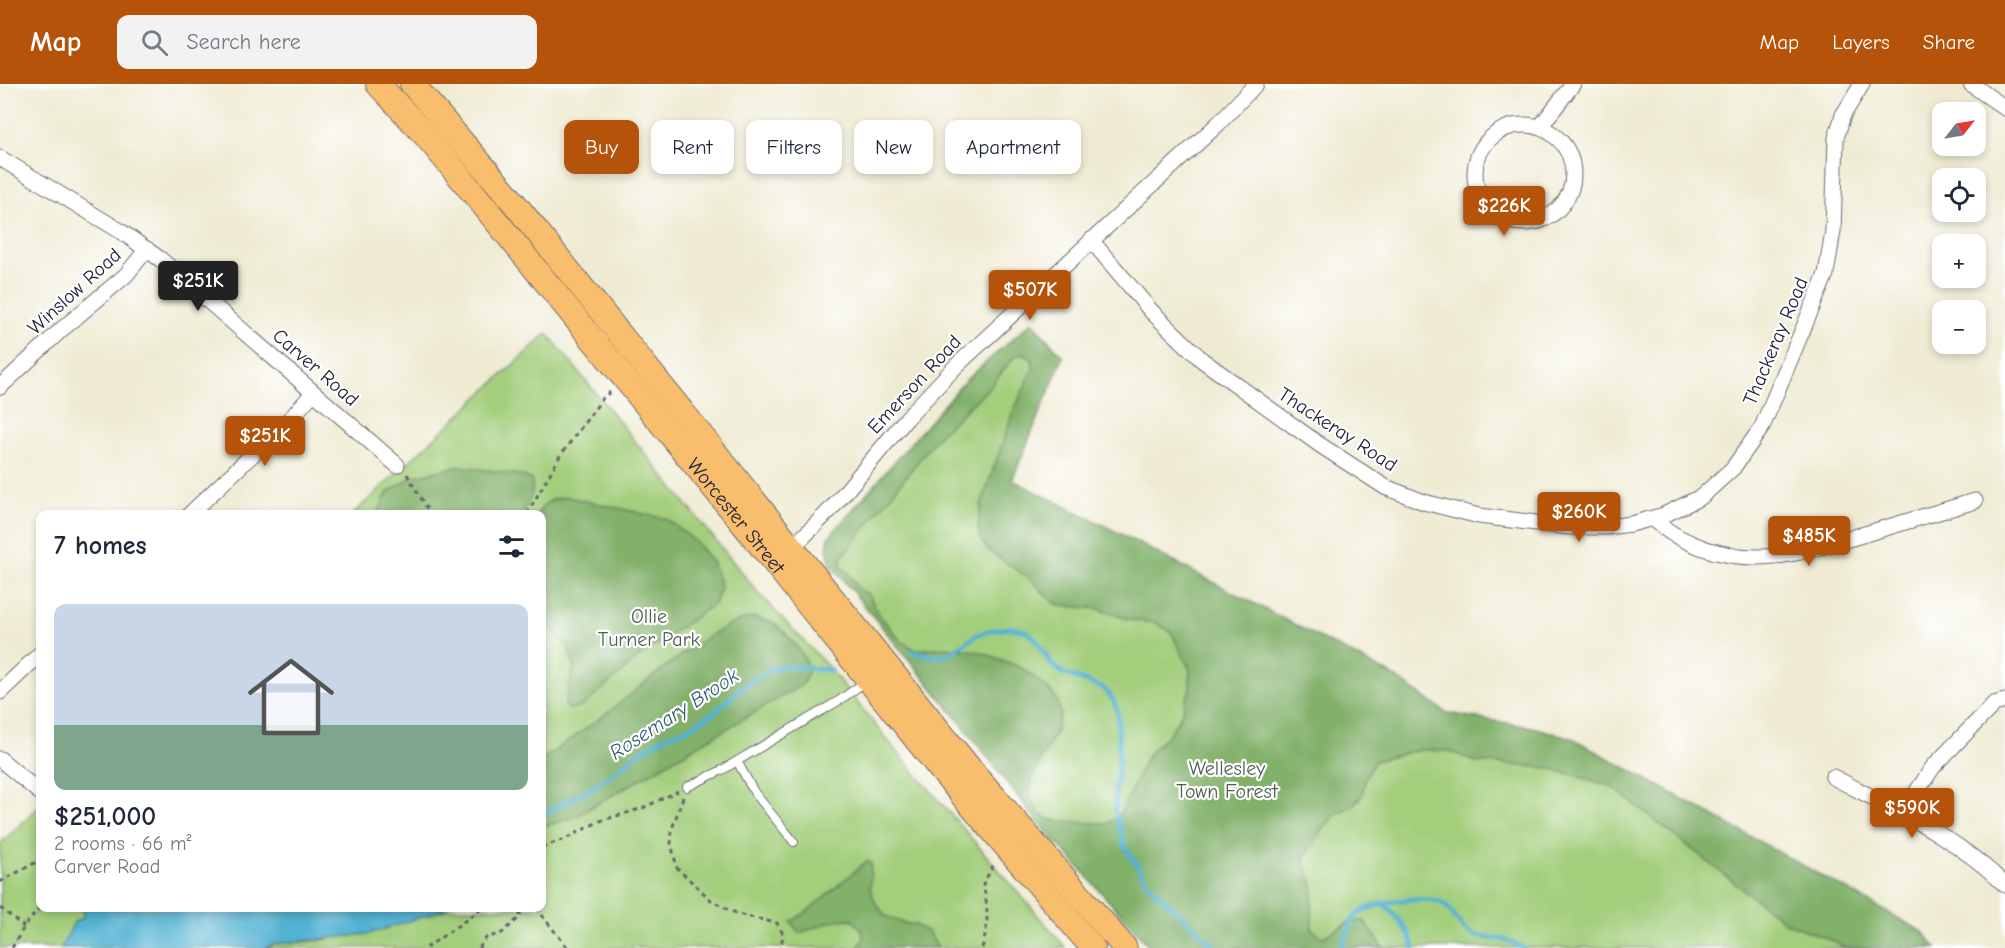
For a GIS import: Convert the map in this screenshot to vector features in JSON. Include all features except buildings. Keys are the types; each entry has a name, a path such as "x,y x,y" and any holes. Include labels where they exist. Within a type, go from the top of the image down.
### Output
{"highway":[{"name":"Worcester Street","path":"378,84 464,181 945,775 1094,948"},
{"name":"Worcester Street","path":"411,84 506,193 966,764 1125,948"},
{"path":"424,84 506,193"}],"street":[{"name":"Emerson Road","path":"793,547 831,509 940,383 1218,124 1256,84"},
{"path":"1540,127 1573,84"},
{"name":"Thackeray Road","path":"1091,240 1151,311 1202,360 1320,445 1385,487 1411,498 1451,510 1526,523 1607,527 1631,524 1653,519 1692,502 1714,486 1746,452 1766,418 1826,274 1833,231 1836,138 1843,115 1862,84"},
{"path":"1971,84 2005,108"},
{"path":"1524,124 1540,127 1554,134 1564,144 1573,165 1573,187 1567,201 1557,212 1544,220 1530,224 1515,223 1500,218 1487,207 1479,194 1475,178 1476,162 1483,147 1494,135 1508,127 1524,124"},
{"name":"Carver Road","path":"0,158 147,249 221,310 397,465"},
{"name":"Winslow Road","path":"0,387 55,335 126,275 147,249"},
{"path":"194,510 292,417 313,393"},
{"path":"1653,519 1677,536 1705,548 1735,556 1764,558 1812,549 1975,501"},
{"path":"0,692 36,658"},
{"path":"1902,814 1933,767 1994,704 2005,700"},
{"path":"0,759 36,789"},
{"path":"1833,777 1969,853 2005,885"}],"lane":[{"path":"687,787 840,700 868,680"},
{"path":"736,761 754,792 794,842"}],"path":[{"path":"529,510 560,456 581,427 602,399 626,379"},
{"path":"397,465 407,474 428,510"},
{"path":"546,846 565,839 600,821 643,808 687,787"},
{"path":"687,787 672,829 677,868 711,900 721,906 745,916 777,923 783,934 781,948"},
{"path":"982,948 986,934 987,903 983,884 1005,847"},
{"path":"0,882 36,862"},
{"path":"0,908 24,927"},
{"path":"12,948 36,911"},
{"path":"426,948 477,912"},
{"path":"479,948 486,938 502,933 520,917 520,912"},
{"path":"539,912 568,948"}],"green space":[{"name":"Wellesley Town Forest","path":"1032,322 1063,357 1012,480 1395,677 1447,713 1535,728 1572,738 1923,932 1937,948 1151,948 1033,816 958,719 831,565 827,549 829,537 965,381"},
{"path":"1032,322 1063,357 1012,480 1395,677 1447,713 1535,728 1572,738 1923,932 1937,948 1845,948 1836,942 1785,922 1611,786 1549,768 1475,762 1450,751 1418,750 1375,761 1366,776 1362,796 1327,824 1303,858 1313,884 1312,929 1323,937 1350,922 1364,921 1384,948 1151,948 1033,816 958,719 831,565 827,549 829,537 965,381","holes":["1023,353 1031,358 1034,367 1013,412 981,505 978,525 983,544 989,551 1030,579 1059,605 1099,609 1127,619 1156,623 1165,628 1172,634 1190,670 1190,689 1180,717 1169,734 1148,754 1119,817 1107,824 1050,820 1038,813 1031,798 1031,783 1056,732 1061,714 1057,699 1042,683 1020,667 981,652 946,647 916,650 902,642 877,612 869,594 859,590 849,574 841,567 841,558 939,435 990,387 1014,357"]},
{"name":"Ollie Turner Park","path":"547,333 760,595 831,670 892,746 1066,948 266,948 274,944 318,941 437,912 546,912 546,510 357,510"},
{"path":"460,466 520,475 531,479 532,493 524,510 379,510 388,492 415,476"},
{"name":"Ollie Turner Park","path":"568,497 667,519 696,542 712,562 719,580 720,591 715,603 638,658 588,702 581,707 568,709 565,704 574,667 569,648 546,623 546,510 540,510 550,501"},
{"path":"752,617 771,622 787,635 798,648 808,667 802,685 573,818 546,826 546,757 701,641 735,623"},
{"path":"36,810 36,912 83,912 84,919 75,921 61,948 0,948 0,844"},
{"path":"867,861 871,863 870,888 875,902 885,916 916,925 928,932 938,948 858,948 863,939 862,930 852,919 836,920 799,933 791,922 809,910"}],"water":[{"path":"83,912 437,912 369,934 274,944 266,948 61,948 75,921 83,918"}],"waterway":[{"name":"Rosemary Brook","path":"912,652 939,657 949,654 977,635 990,630 1013,628 1026,631 1035,638 1052,665 1063,673 1103,688 1113,699 1118,714 1119,764 1115,809 1124,845 1150,886 1216,948"},
{"name":"Rosemary Brook","path":"546,813 595,786 643,750 714,713 740,689 769,670 784,666 831,670"},
{"name":"Rosemary Brook","path":"1341,948 1354,918 1360,912 1396,901 1423,899 1442,903 1470,933 1484,938 1507,940 1523,948"},
{"name":"Rosemary Brook","path":"1383,903 1402,923 1414,948"}]}
